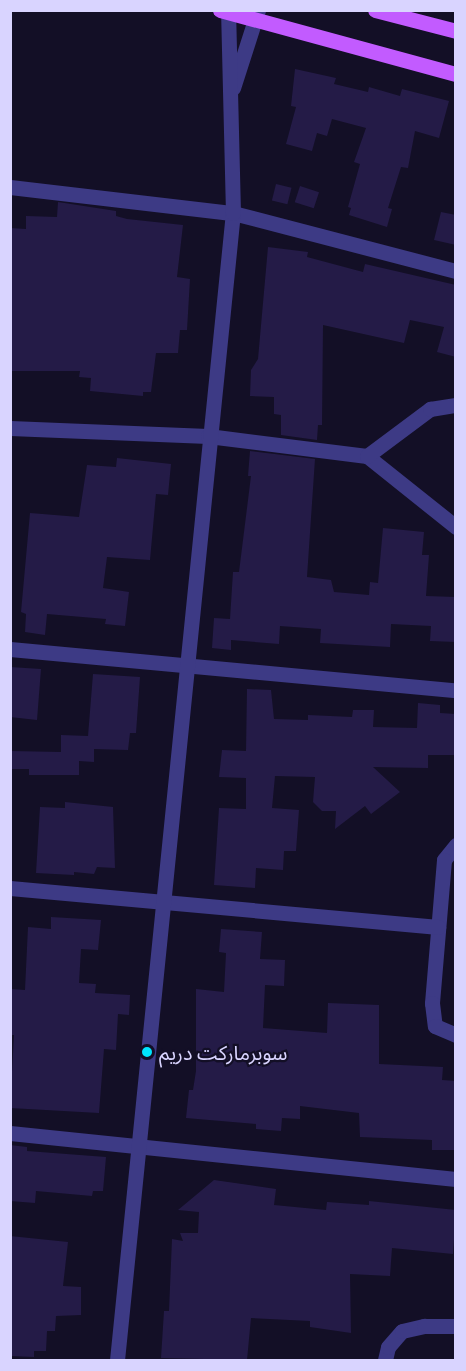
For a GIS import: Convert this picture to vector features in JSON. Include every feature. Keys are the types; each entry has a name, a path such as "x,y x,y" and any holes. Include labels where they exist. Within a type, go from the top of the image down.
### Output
{"main road":[{"path":"375,10 456,31"},
{"path":"225,11 257,16 456,74"}],"street":[{"path":"117,1360 232,213 231,91 225,11"},
{"path":"231,91 257,16"},
{"path":"10,187 232,213 456,271"},
{"path":"367,456 430,409 456,405"},
{"path":"10,428 208,436 367,456 456,527"},
{"path":"10,649 186,667 456,690"},
{"path":"456,844 444,860 432,1003 435,1026 456,1035"},
{"path":"10,888 161,904 438,927"},
{"path":"10,1133 456,1179"},
{"path":"385,1360 388,1347 402,1331 424,1326 456,1326"}],"building":[{"path":"295,69 336,78 334,84 368,92 369,87 400,96 402,89 449,101 439,138 415,131 408,168 401,167 388,208 392,209 387,227 349,215 351,208 348,207 360,164 354,162 366,128 332,119 327,136 317,133 312,151 286,144 296,107 291,106"},
{"path":"276,184 292,188 287,204 272,200"},
{"path":"300,186 319,192 314,208 295,202"},
{"path":"58,202 116,211 116,216 127,219 183,225 177,277 190,279 187,330 180,330 178,353 156,353 151,392 143,392 143,396 90,391 91,378 79,377 80,371 10,371 10,228 26,229 26,216 57,217"},
{"path":"441,212 456,215 456,245 434,240"},
{"path":"268,247 308,252 307,257 363,272 365,264 456,285 456,357 437,352 444,327 410,320 404,343 323,325 322,425 318,425 317,440 281,435 281,415 274,414 274,397 250,396 251,370 258,359"},
{"path":"250,451 315,459 307,577 331,580 334,592 369,595 370,582 378,583 383,528 424,532 422,555 429,555 426,596 456,597 456,642 430,641 431,626 391,624 390,647 320,643 321,629 280,626 279,644 231,640 231,650 212,648 214,618 230,619 233,572 239,572 251,476 248,476"},
{"path":"117,458 171,464 168,495 156,494 150,560 107,557 103,588 129,592 125,626 105,624 106,619 47,614 45,635 25,632 26,614 21,612 30,513 79,517 87,465 116,467"},
{"path":"10,667 41,669 37,720 10,717"},
{"path":"93,674 140,677 136,733 130,733 128,750 94,749 94,762 79,761 79,775 29,775 29,769 10,769 10,751 61,752 61,735 88,736"},
{"path":"247,689 271,690 274,719 308,720 308,715 352,717 353,710 374,710 373,727 417,728 418,703 440,705 440,713 456,714 456,755 428,755 428,768 373,767 400,792 371,814 365,806 335,829 336,811 322,811 313,802 315,777 275,776 272,808 299,810 296,851 284,851 283,870 256,868 255,888 214,885 219,808 246,809 246,778 219,777 222,750 246,751"},
{"path":"65,802 113,807 115,868 97,867 94,874 36,873 40,807 65,808"},
{"path":"51,917 101,920 98,950 81,949 79,983 96,984 95,993 130,995 129,1015 118,1014 116,1050 104,1049 99,1113 10,1108 14,1035 10,1035 10,989 25,990 28,927 51,929"},
{"path":"221,929 262,932 260,959 285,960 284,986 265,985 263,1028 327,1033 328,1003 379,1005 379,1064 443,1067 442,1080 456,1081 456,1150 432,1150 432,1140 360,1137 359,1113 300,1106 300,1119 282,1118 281,1131 256,1129 256,1124 186,1118 189,1090 193,1090 196,1071 196,989 224,992 226,953 219,952"},
{"path":"10,1145 27,1147 27,1151 106,1157 103,1191 93,1191 92,1196 36,1191 35,1203 10,1201"},
{"path":"214,1180 276,1189 274,1205 326,1210 327,1202 369,1205 369,1201 456,1210 453,1254 392,1248 390,1276 350,1274 351,1333 310,1327 310,1321 251,1318 247,1360 161,1358 164,1311 169,1311 172,1239 183,1241 180,1233 198,1233 199,1212 178,1210"},
{"path":"10,1236 68,1242 63,1286 81,1287 81,1315 56,1316 55,1331 47,1331 46,1351 34,1351 34,1357 10,1356"}],"place":[{"name":"سوبرماركت دريم","path":"147,1052"}]}
